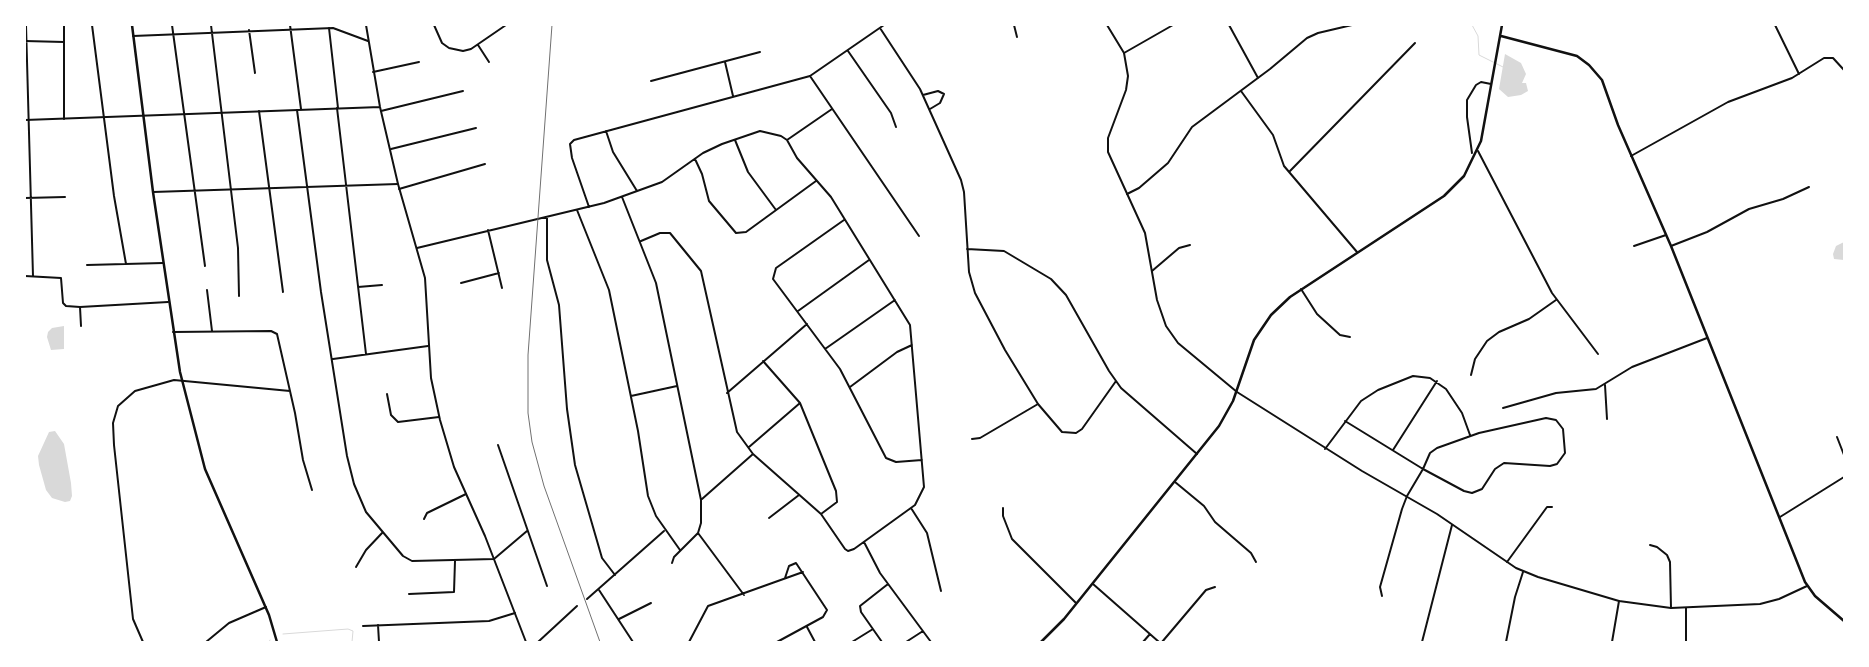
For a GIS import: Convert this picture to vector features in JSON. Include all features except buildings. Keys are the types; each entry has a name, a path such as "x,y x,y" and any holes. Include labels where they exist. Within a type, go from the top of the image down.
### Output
{"main road":[{"path":"132,25 168,302 182,380 205,469 266,607 277,642"},
{"path":"1041,642 1093,584 1223,421 1237,392 1250,349 1259,331 1278,307 1301,289 1452,190 1469,170 1481,141 1502,25"},
{"path":"1501,36 1570,53 1589,65 1606,88 1631,156 1671,246 1807,586 1815,596 1844,621"}],"street":[{"path":"26,25 34,276"},
{"path":"64,25 64,119"},
{"path":"92,25 114,196 126,264"},
{"path":"172,25 193,192 205,266"},
{"path":"211,25 238,248 239,296"},
{"path":"250,25 255,73"},
{"path":"290,25 301,110"},
{"path":"366,25 380,108 399,188 426,284 431,378 447,448 494,559 526,642"},
{"path":"434,25 438,38 449,48 463,51 478,45 506,25"},
{"path":"589,207 570,149 574,140 810,76 884,25"},
{"path":"1014,25 1017,37"},
{"path":"1108,25 1124,53 1127,82 1108,138 1107,148 1109,158 1145,233 1157,300 1173,338 1237,392 1325,449 1407,496 1523,572 1619,601 1671,608 1760,604 1779,599 1807,586"},
{"path":"1124,53 1173,25"},
{"path":"1229,25 1258,78"},
{"path":"1127,194 1139,188 1168,163 1192,127 1242,91 1313,35 1352,25"},
{"path":"1775,25 1799,75"},
{"path":"134,36 329,28 368,41"},
{"path":"329,28 366,354"},
{"path":"880,28 906,64 923,95 963,186 969,272 975,294 1005,350 1038,404 1062,432 1076,433 1082,429 1116,381"},
{"path":"26,41 64,42"},
{"path":"1289,172 1415,42"},
{"path":"478,45 489,62"},
{"path":"848,50 891,113 896,127"},
{"path":"651,82 760,52"},
{"path":"1631,156 1728,102 1799,75 1828,57 1833,58 1844,70"},
{"path":"373,72 419,62"},
{"path":"724,62 733,96"},
{"path":"810,76 919,236"},
{"path":"1472,153 1467,117 1467,100 1476,85 1481,82 1491,84"},
{"path":"381,112 463,91"},
{"path":"923,95 938,91 944,94 940,104 930,109"},
{"path":"1242,91 1273,135 1282,162 1289,172 1358,252"},
{"path":"25,120 380,108"},
{"path":"787,140 832,109"},
{"path":"297,110 347,456 354,484 366,512 407,559 419,562 494,559 527,532"},
{"path":"259,111 283,292"},
{"path":"390,150 476,128"},
{"path":"606,131 613,152 638,192"},
{"path":"417,248 589,207 638,192 662,182 711,148 756,132 766,131 777,134 787,140 797,158 831,197 910,325 923,492 911,508 851,551 846,549 821,514 753,454 735,427 701,271 670,233 660,232 641,241"},
{"path":"735,140 748,172 776,210"},
{"path":"1478,151 1556,300 1594,345 1598,354"},
{"path":"694,159 702,174 709,201 734,232 746,232 816,181"},
{"path":"399,188 485,164"},
{"path":"153,192 398,184"},
{"path":"1671,246 1707,232 1749,209 1783,199 1809,187"},
{"path":"25,198 65,197"},
{"path":"622,197 656,283 701,500 701,523 698,533 680,550 672,563"},
{"path":"577,210 609,290 631,396 646,488 651,505 665,530 680,550"},
{"path":"547,217 547,260 558,298 567,409 575,465 602,558 615,575"},
{"path":"844,220 774,270 775,281 824,350 840,369 886,458 896,462 922,460"},
{"path":"488,230 502,288"},
{"path":"1634,246 1666,235"},
{"path":"1152,271 1179,248 1190,245"},
{"path":"968,249 1004,251 1052,278 1066,296 1116,381 1136,403 1197,454"},
{"path":"797,312 869,260"},
{"path":"87,265 163,263"},
{"path":"461,283 499,273"},
{"path":"25,276 61,278 63,303 66,306 80,307 168,302"},
{"path":"358,287 382,285"},
{"path":"1301,289 1318,314 1340,335 1350,337"},
{"path":"207,290 212,332"},
{"path":"824,350 895,300"},
{"path":"1471,375 1474,359 1487,341 1499,332 1529,319 1556,300"},
{"path":"80,307 81,326"},
{"path":"727,393 806,324"},
{"path":"276,326 275,332 278,336 303,460 312,490"},
{"path":"173,332 275,332"},
{"path":"1503,408 1556,393 1596,389 1632,367 1707,338"},
{"path":"850,387 897,352 912,345"},
{"path":"333,359 428,346"},
{"path":"763,361 800,403 837,495 837,502 821,514"},
{"path":"1325,449 1360,401 1385,387 1413,376 1424,376 1437,381 1446,389 1458,406 1470,436"},
{"path":"143,642 133,619 113,423 118,406 131,394 167,381 182,380 290,391"},
{"path":"1393,450 1437,381"},
{"path":"1605,385 1607,419"},
{"path":"631,396 677,386"},
{"path":"387,394 391,416 398,422 439,417"},
{"path":"748,448 800,403"},
{"path":"972,439 980,438 1038,404"},
{"path":"1345,421 1424,469 1464,491 1475,492 1482,489 1495,469 1504,462 1550,466 1557,464 1564,455 1561,426 1556,420 1549,418 1470,436 1433,450 1427,457 1424,469 1407,496 1380,587 1382,596"},
{"path":"1837,437 1844,455"},
{"path":"498,445 527,532 548,586"},
{"path":"701,500 753,454"},
{"path":"1779,517 1844,477"},
{"path":"1175,482 1204,506 1215,522 1251,553 1256,562"},
{"path":"424,519 427,513 466,494"},
{"path":"769,518 799,494"},
{"path":"1507,562 1546,507 1552,507"},
{"path":"911,508 927,533 941,591"},
{"path":"1003,508 1003,516 1012,538 1076,604"},
{"path":"1422,642 1452,525"},
{"path":"587,599 665,530"},
{"path":"356,566 366,550 384,532"},
{"path":"698,533 744,595"},
{"path":"864,542 874,564 932,642"},
{"path":"1650,545 1657,546 1667,555 1670,562 1671,608"},
{"path":"409,594 454,592 455,561"},
{"path":"777,642 823,617 827,610 796,563 791,563 786,578"},
{"path":"689,642 701,616 708,606 744,595 803,572"},
{"path":"1506,642 1515,597 1523,572"},
{"path":"882,642 861,612 861,603 888,584"},
{"path":"1093,584 1161,642 1206,590 1215,587"},
{"path":"599,589 633,642"},
{"path":"1612,642 1619,601"},
{"path":"619,619 651,603"},
{"path":"538,642 577,606"},
{"path":"206,642 229,623 266,607"},
{"path":"1686,608 1686,642"},
{"path":"363,626 489,621 514,613"},
{"path":"378,625 379,642"},
{"path":"806,627 815,642"},
{"path":"852,642 873,629"},
{"path":"906,642 923,631"},
{"path":"1143,642 1150,634"}],"shaded area":[{"path":"1505,54 1521,63 1526,74 1522,83 1526,83 1528,91 1521,95 1508,97 1499,89"},
{"path":"1844,242 1844,260 1834,259 1833,254 1836,246"},
{"path":"64,326 64,349 51,350 47,337 48,332 52,328"},
{"path":"55,431 64,444 71,483 72,496 70,501 65,502 52,498 46,490 39,465 38,456 49,432"}],"waterway":[{"path":"1472,25 1478,36 1479,55 1503,67"},
{"path":"283,634 348,629 353,631 352,642"}],"railway":[{"path":"552,25 528,355 528,413 532,442 544,486 600,642"}]}
